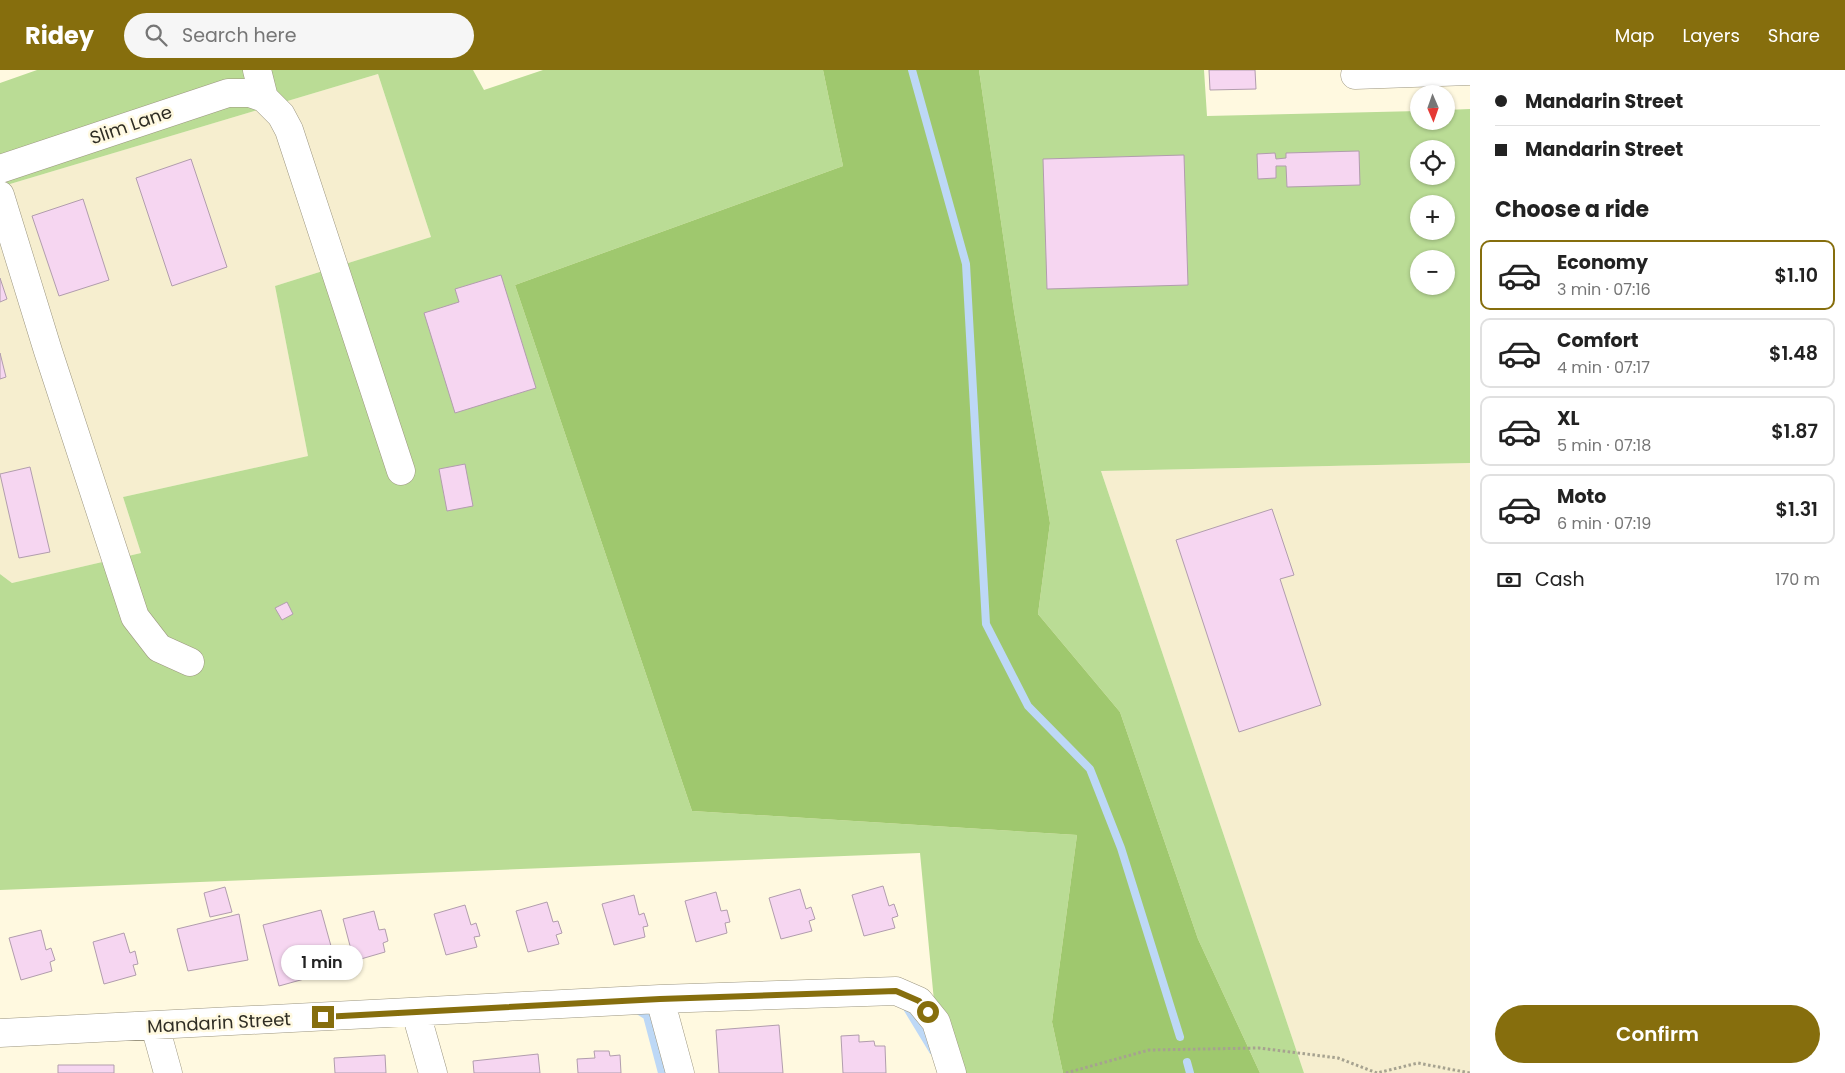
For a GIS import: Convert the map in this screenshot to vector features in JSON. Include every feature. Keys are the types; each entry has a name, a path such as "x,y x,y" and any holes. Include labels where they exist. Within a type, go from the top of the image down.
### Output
{"street":[{"path":"257,70 264,98 281,115 289,130 401,471"},
{"path":"1355,75 1470,71"},
{"name":"Slim Lane","path":"0,169 228,93 250,93 264,98"},
{"path":"0,195 48,351 135,617 159,648 190,662"},
{"name":"Mandarin Street","path":"0,1034 660,999 896,991 919,1001 936,1022 952,1073"},
{"path":"660,999 680,1073"},
{"path":"416,1013 433,1073"},
{"path":"155,1026 168,1073"}],"path":[{"path":"1066,1073 1149,1050 1259,1048 1338,1058 1377,1073 1418,1064 1470,1073"}],"shaded area":[{"path":"378,74 431,237 275,286 308,456 123,497 141,553 12,583 0,574 0,187"},
{"path":"1470,463 1470,1073 1304,1073 1101,471"}],"green space":[{"path":"37,70 473,70 484,90 543,70 823,70 843,166 515,285 692,811 1077,835 1052,1022 1063,1073 952,1073 936,1022 920,853 0,890 0,574 12,583 141,553 123,497 308,456 275,286 431,237 378,74 0,187 0,83"},
{"path":"823,70 979,70 1014,311 1050,523 1038,614 1120,712 1198,939 1260,1073 1063,1073 1052,1022 1077,835 692,811 515,285 843,166"},
{"path":"979,70 1204,70 1207,116 1410,111 1410,130 1455,130 1455,110 1470,109 1470,463 1101,471 1304,1073 1260,1073 1198,939 1120,712 1038,614 1050,523 1014,311"}],"building":[{"path":"1209,70 1255,70 1256,89 1210,90"},
{"path":"1359,151 1360,185 1287,187 1286,166 1276,166 1276,178 1258,179 1257,154 1275,153 1276,159 1286,158 1286,153"},
{"path":"1184,155 1188,285 1047,289 1043,159"},
{"path":"191,159 227,267 172,286 136,178"},
{"path":"83,199 109,280 59,296 32,216"},
{"path":"501,275 536,388 455,413 424,313 459,302 455,289"},
{"path":"0,278 7,299 0,302"},
{"path":"0,353 6,377 0,379"},
{"path":"465,464 473,506 447,511 439,469"},
{"path":"30,467 50,552 19,558 0,474"},
{"path":"1272,509 1294,575 1280,579 1321,705 1239,732 1176,540"},
{"path":"287,602 293,614 282,620 275,608"},
{"path":"883,886 889,906 894,904 898,916 892,918 895,928 864,936 852,895"},
{"path":"225,887 232,912 210,917 204,893"},
{"path":"800,889 806,909 811,907 815,919 809,921 812,931 781,939 769,898"},
{"path":"716,892 721,911 727,910 730,922 725,923 727,933 696,942 685,901"},
{"path":"634,895 639,915 644,913 648,926 643,927 645,937 614,945 602,904"},
{"path":"547,902 553,922 558,921 562,933 556,935 559,944 528,952 516,911"},
{"path":"465,905 471,925 476,923 480,936 474,937 477,947 446,955 434,914"},
{"path":"321,910 336,964 313,970 315,976 279,986 263,925"},
{"path":"374,911 379,930 385,929 388,941 383,943 385,952 354,961 343,919"},
{"path":"239,914 248,960 188,971 177,929"},
{"path":"41,930 46,950 51,948 55,960 50,962 52,971 21,980 9,938"},
{"path":"124,933 130,953 135,951 138,964 133,965 136,975 104,984 93,942"},
{"path":"779,1025 783,1073 719,1073 716,1030"},
{"path":"859,1035 859,1042 874,1041 875,1046 885,1046 886,1073 843,1073 841,1036"},
{"path":"594,1051 609,1051 610,1056 620,1055 621,1073 578,1073 577,1059 595,1058"},
{"path":"538,1054 540,1073 474,1073 473,1061"},
{"path":"385,1055 386,1073 335,1073 334,1058"},
{"path":"58,1065 114,1065 114,1073 58,1073"}],"waterway":[{"path":"912,70 966,264 986,624 1028,706 1090,769 1121,848 1180,1037"},
{"path":"907,1008 933,1051"},
{"path":"636,1009 647,1016 662,1073"},
{"path":"1187,1062 1190,1073"}],"route":[{"path":"323,1017 660,999 896,991 919,1001 928,1012"}]}
